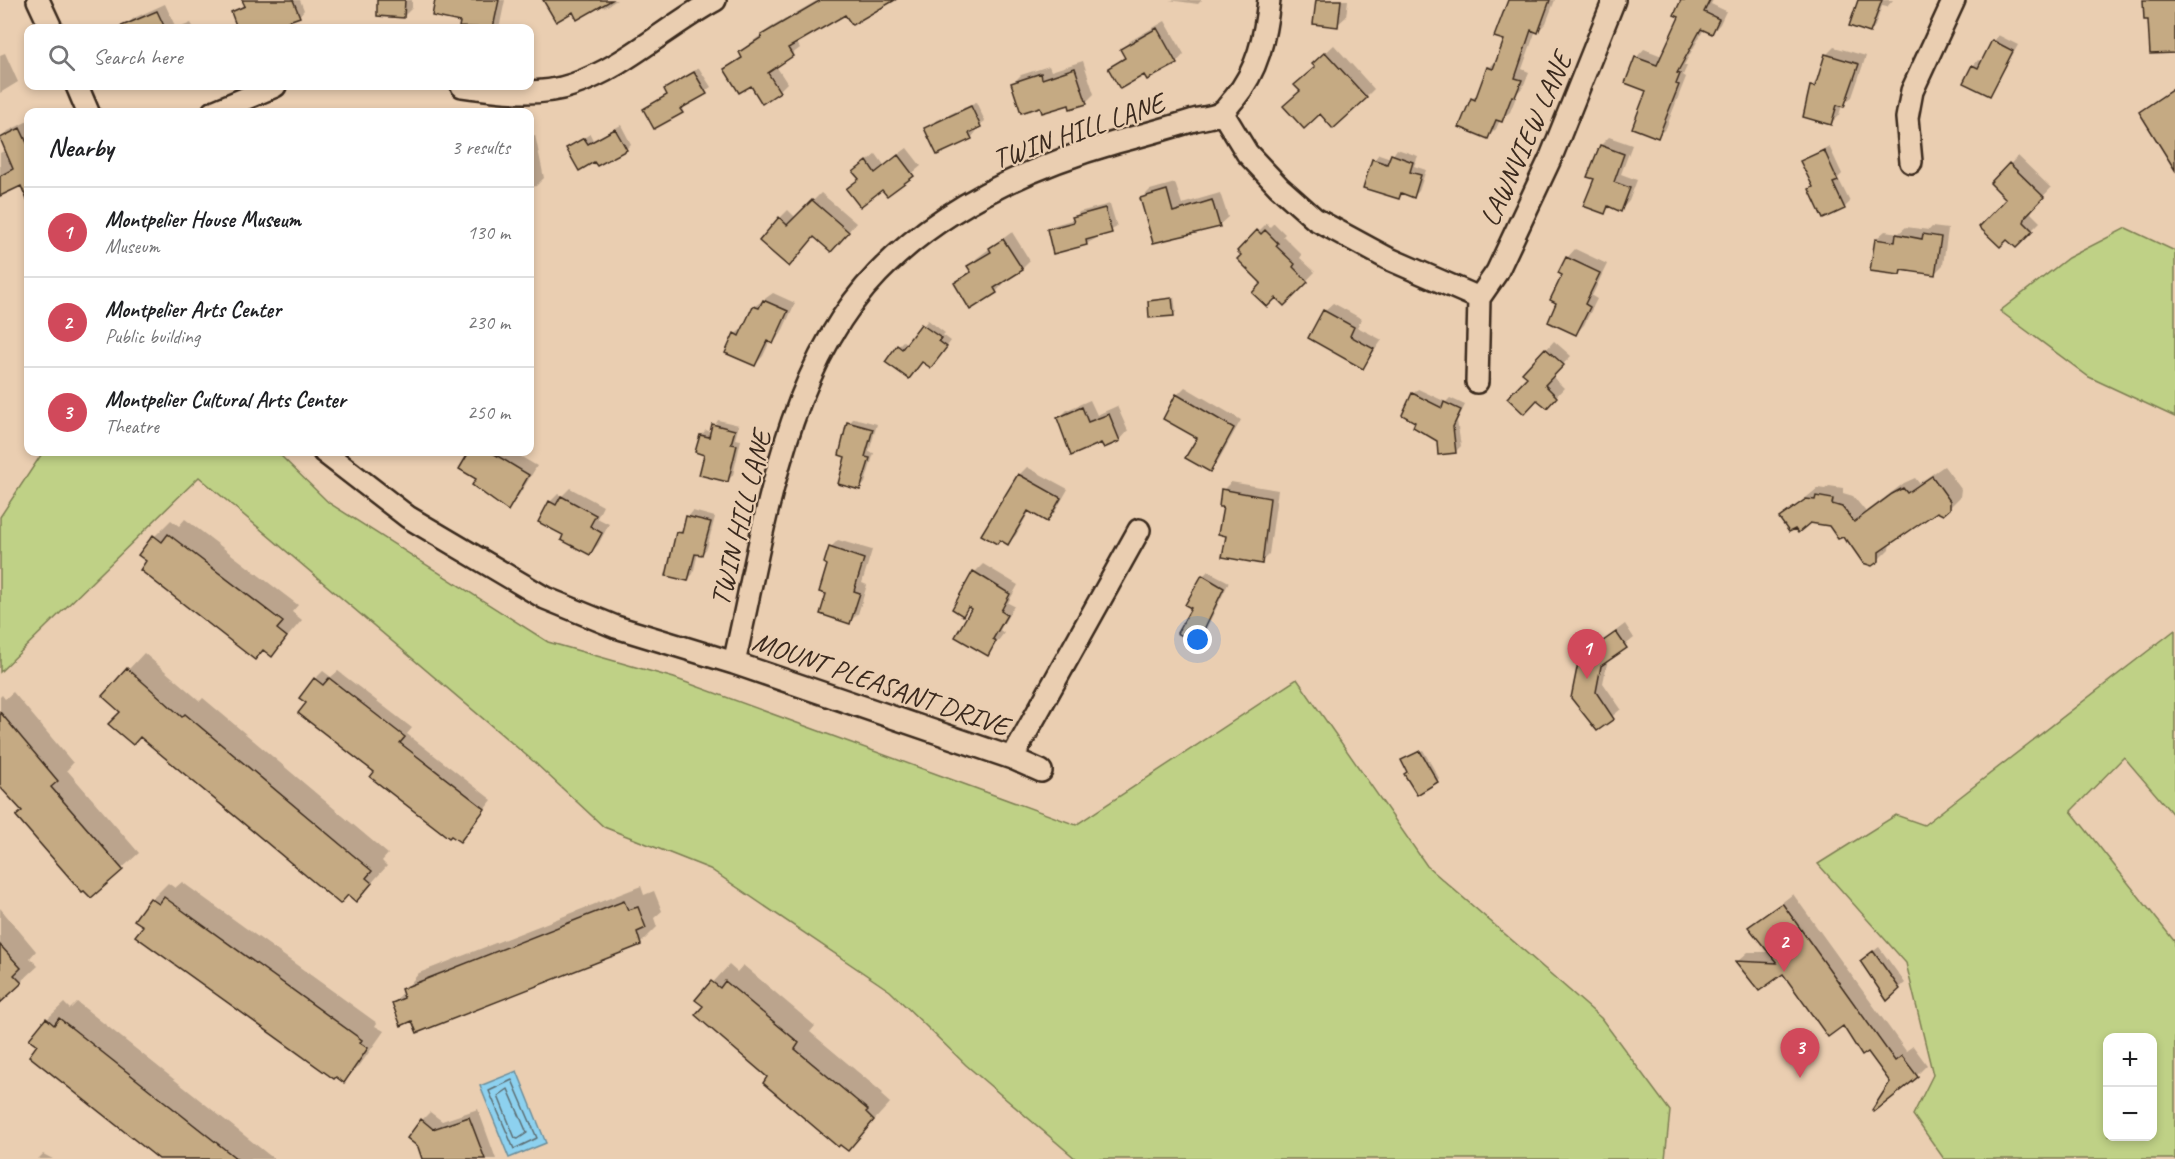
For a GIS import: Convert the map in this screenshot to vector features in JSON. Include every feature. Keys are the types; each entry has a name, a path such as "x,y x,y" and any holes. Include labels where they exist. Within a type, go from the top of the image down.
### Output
{"street":[{"path":"38,0 49,24"},
{"path":"489,90 532,92 571,86 602,72 715,0"},
{"path":"1269,0 1266,32 1257,62 1247,84 1222,112 1247,153 1279,187 1315,219 1387,258 1479,298 1477,382"},
{"name":"LAWNVIEW LANE","path":"1479,298 1497,272 1551,157 1614,0"},
{"path":"1911,162 1907,118 1912,90 1954,0"},
{"path":"78,90 86,108"},
{"path":"221,108 263,90"},
{"name":"TWIN HILL LANE","path":"734,663 772,489 793,423 815,368 838,324 878,273 932,225 998,186 1031,171 1102,146 1222,112"},
{"name":"MOUNT PLEASANT DRIVE","path":"329,456 408,518 545,598 616,627 734,663 1012,758 1041,771"},
{"path":"1012,758 1139,530"}],"green space":[{"path":"2126,228 2175,251 2175,417 2089,377 2000,311 2068,258"},
{"path":"40,456 281,456 329,503 548,642 674,678 1076,825 1297,679 1427,866 1601,1018 1670,1111 1665,1159 1076,1159 966,1065 890,991 710,869 604,827 533,761 199,477 0,672 0,517"},
{"path":"2175,630 2175,817 2124,757 2071,811 2175,942 2175,1159 1944,1159 1913,1115 1933,1075 1906,963 1818,864 1896,815 1924,825"}],"water":[{"path":"517,1071 546,1143 509,1158 480,1086"}],"building":[{"path":"242,0 293,0 300,17 280,24 236,24 231,12 245,6"},
{"path":"377,0 405,0 404,18 377,16"},
{"path":"435,0 499,0 494,24 460,24 460,22 432,16"},
{"path":"543,0 612,0 577,20 573,12 556,22"},
{"path":"821,0 895,0 852,25 845,15 788,48 793,56 768,73 780,92 762,104 751,86 739,93 724,69 742,58 739,52 762,37 761,35"},
{"path":"1316,0 1341,0 1338,27 1313,24"},
{"path":"1508,0 1550,0 1538,33 1531,30 1515,78 1522,80 1515,97 1512,96 1502,122 1496,120 1488,139 1459,127 1471,98 1475,100 1487,67 1493,69 1504,40 1494,37"},
{"path":"1681,0 1710,0 1704,12 1719,19 1712,34 1701,29 1677,73 1680,74 1676,84 1679,85 1658,138 1632,128 1646,91 1625,83 1635,57 1657,65 1679,17 1674,15"},
{"path":"1858,0 1882,0 1870,33 1849,26"},
{"path":"2143,0 2175,0 2175,53 2150,54 2148,20 2144,20"},
{"path":"157,11 163,24 126,24"},
{"path":"1157,28 1177,64 1147,80 1144,75 1120,89 1108,68 1125,58 1120,49"},
{"path":"1992,40 2013,51 1990,96 1963,83 1972,65 1978,68"},
{"path":"1325,52 1367,98 1333,129 1320,114 1304,129 1283,106 1300,91 1294,85 1315,67 1312,64"},
{"path":"1825,54 1859,64 1844,107 1837,105 1831,125 1803,117 1810,86 1815,87"},
{"path":"1075,68 1087,104 1070,109 1069,105 1042,113 1040,107 1021,113 1011,83 1041,73 1042,79"},
{"path":"694,72 707,94 680,109 683,113 654,129 643,109 667,95 664,89"},
{"path":"2175,88 2175,170 2139,112"},
{"path":"971,106 981,127 969,133 972,139 937,155 924,128"},
{"path":"20,128 24,136 24,193 21,186 0,196 0,176 13,169 0,138"},
{"path":"615,129 627,150 597,166 594,162 579,171 566,148 584,138 588,144"},
{"path":"1600,145 1624,154 1614,182 1630,188 1621,212 1608,206 1605,214 1583,206 1594,179 1587,177"},
{"path":"1824,150 1838,181 1833,183 1845,209 1823,219 1809,189 1813,187 1800,161"},
{"path":"1391,154 1413,162 1410,172 1421,175 1414,198 1401,193 1399,199 1363,188 1372,159 1387,164"},
{"path":"898,155 914,176 887,196 882,190 860,207 846,189 859,179 853,172 867,161 875,173"},
{"path":"2009,163 2044,197 2026,216 2024,222 2033,231 2016,248 2007,240 2000,247 1979,227 2006,199 1990,183"},
{"path":"1167,190 1173,212 1212,200 1220,227 1153,243 1140,198"},
{"path":"812,200 849,232 831,252 814,237 789,267 759,241 779,217 787,225"},
{"path":"1105,208 1112,233 1086,240 1087,245 1053,254 1047,229 1074,222 1072,217"},
{"path":"1257,230 1261,234 1265,230 1278,243 1276,246 1295,264 1293,267 1308,282 1284,306 1276,298 1267,307 1252,293 1261,283 1237,259 1241,255 1237,251"},
{"path":"1896,234 1922,239 1923,234 1941,237 1935,275 1901,270 1900,275 1870,271 1875,239 1895,242"},
{"path":"1003,239 1023,270 994,288 997,293 970,310 954,283 971,272 967,266 991,252 989,248"},
{"path":"1566,257 1600,273 1585,304 1590,307 1576,335 1548,322 1556,303 1550,300 1562,275 1558,273"},
{"path":"1172,298 1174,316 1149,318 1148,301"},
{"path":"763,300 788,311 773,344 767,341 755,366 725,353 734,333 739,336 753,306 759,308"},
{"path":"1323,310 1354,327 1350,336 1374,349 1363,369 1308,338"},
{"path":"921,324 941,338 939,341 947,347 931,368 922,362 909,379 885,362 897,345 902,349"},
{"path":"1545,348 1564,365 1545,385 1557,397 1547,408 1537,400 1524,414 1507,398 1527,377 1522,373"},
{"path":"1412,393 1442,408 1444,402 1461,410 1453,427 1456,453 1438,455 1437,441 1413,427 1415,422 1402,415"},
{"path":"1176,394 1234,428 1210,472 1185,458 1197,438 1163,419"},
{"path":"1082,407 1088,422 1109,414 1120,441 1104,448 1101,443 1071,456 1057,418"},
{"path":"847,422 873,429 865,457 870,458 860,490 838,484 845,457 839,455"},
{"path":"712,424 735,430 731,444 737,445 728,482 699,475 704,455 695,452 700,435 709,437"},
{"path":"467,456 498,456 529,475 508,511 472,485 476,479 459,469"},
{"path":"1018,474 1061,498 1047,522 1028,511 1008,545 1000,540 997,544 981,535"},
{"path":"1932,476 1950,501 1950,509 1943,515 1937,512 1879,552 1879,561 1872,566 1863,563 1847,540 1846,542 1843,537 1838,539 1829,526 1810,523 1798,533 1795,529 1789,532 1779,518 1806,499 1815,500 1816,496 1833,499 1832,504 1842,507 1854,522 1892,494 1903,488 1907,493"},
{"path":"1221,489 1270,498 1262,564 1222,557 1226,536 1218,534 1223,507 1219,507"},
{"path":"561,496 596,515 590,526 602,533 590,555 561,540 563,535 538,522 549,501 556,505"},
{"path":"686,516 711,522 702,555 695,554 688,581 666,576 676,532 682,533"},
{"path":"168,534 283,622 277,629 287,637 272,657 263,650 255,660 140,570 146,561 138,555 153,535 162,542"},
{"path":"829,547 864,559 854,591 860,593 850,624 820,614 826,594 819,592 827,565 824,563"},
{"path":"973,571 1010,594 1001,611 1007,615 993,639 996,641 988,656 955,637 971,609 968,607 963,616 952,609"},
{"path":"1202,575 1224,588 1197,644 1177,633 1191,608 1185,605"},
{"path":"1616,632 1627,648 1601,666 1596,692 1614,719 1597,731 1571,698 1579,658"},
{"path":"127,668 182,717 185,714 372,871 366,878 372,883 356,902 348,895 340,904 140,737 133,745 108,724 120,712 102,696"},
{"path":"314,678 323,685 329,678 405,737 400,743 485,809 460,842 451,836 449,838 370,777 374,772 298,713 306,703 299,698"},
{"path":"0,712 58,781 51,787 123,870 91,898 84,891 82,892 16,816 22,811 0,787"},
{"path":"1420,751 1438,782 1417,795 1404,774 1407,772 1401,760"},
{"path":"164,897 362,1040 360,1043 368,1048 344,1083 336,1077 334,1079 135,936 143,926 134,920 150,898 159,904"},
{"path":"624,901 628,910 638,907 646,928 637,932 641,945 417,1033 412,1021 401,1026 392,1003 404,998 401,989"},
{"path":"1782,903 1895,1061 1902,1056 1918,1077 1874,1112 1872,1110 1890,1082 1868,1052 1862,1056 1843,1026 1828,1037 1783,974 1759,991 1735,961 1777,963 1748,927"},
{"path":"0,945 21,968 14,975 22,983 0,1003"},
{"path":"1873,951 1900,989 1887,1001 1860,961"},
{"path":"711,981 720,988 725,981 799,1043 795,1049 868,1110 866,1112 874,1120 848,1151 840,1145 838,1147 763,1083 767,1077 695,1015 703,1006 695,1000"},
{"path":"46,1018 54,1025 59,1018 237,1159 159,1159 29,1056 37,1045 29,1039"},
{"path":"469,1117 485,1159 422,1159 418,1147 407,1138 421,1119 433,1129"}],"place":[{"name":"Montpelier House Museum","path":"1587,679"},
{"name":"Montpelier Arts Center","path":"1784,972"},
{"name":"Montpelier Cultural Arts Center","path":"1800,1078"}]}
